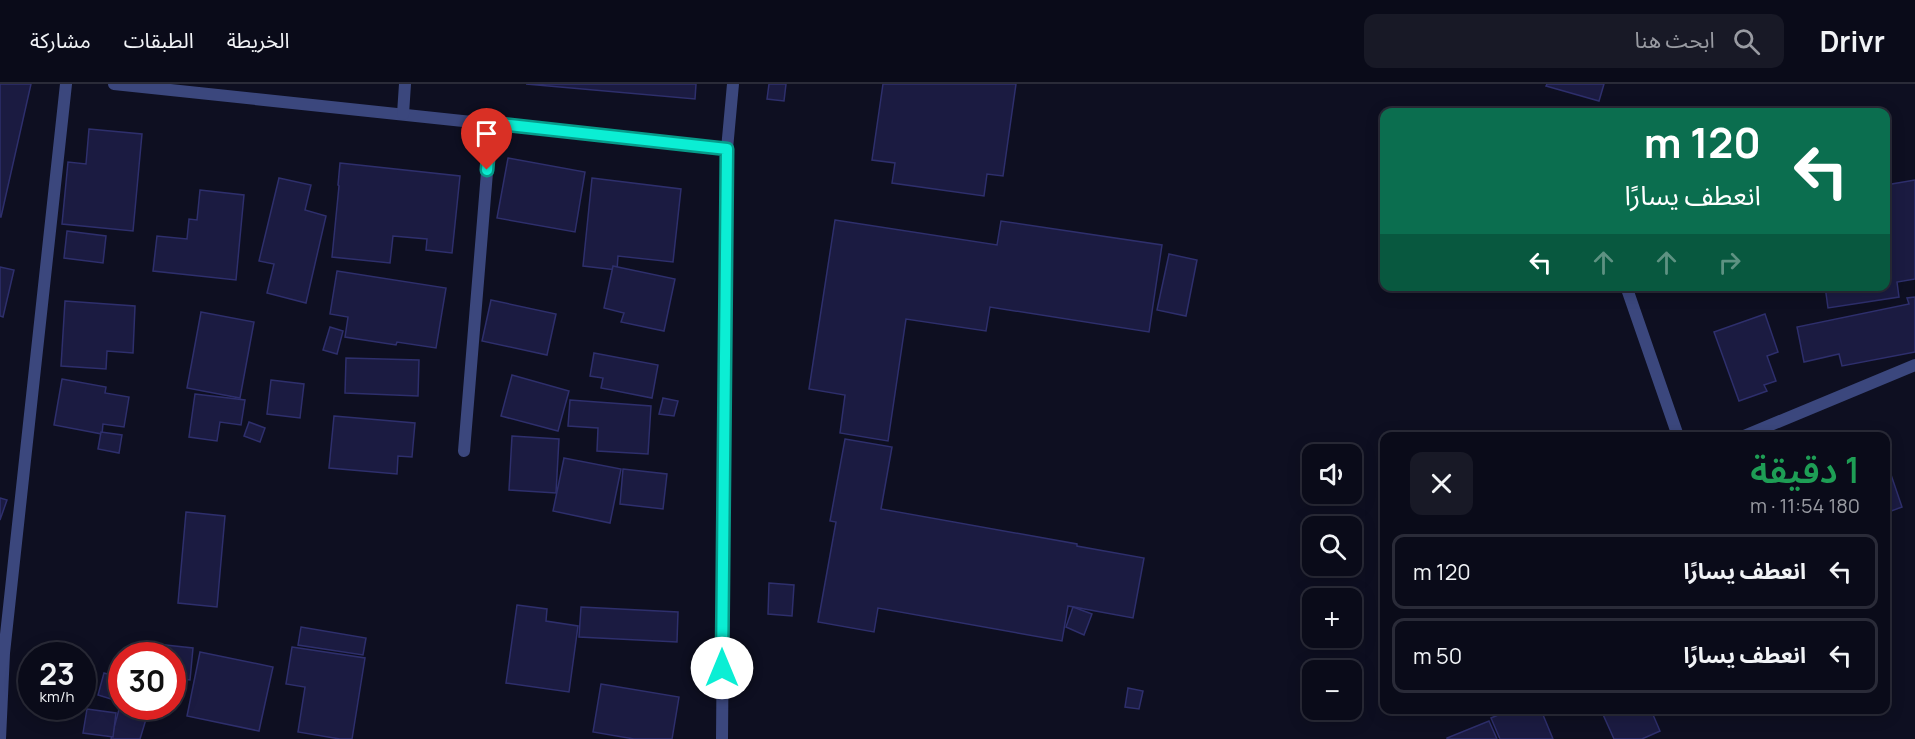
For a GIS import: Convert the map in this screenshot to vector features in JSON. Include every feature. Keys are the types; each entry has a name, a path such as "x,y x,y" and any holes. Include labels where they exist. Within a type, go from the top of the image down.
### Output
{"street":[{"path":"0,739 2,653 66,84"},
{"path":"114,84 727,149"},
{"path":"403,114 405,84"},
{"path":"722,739 727,149 733,84"},
{"path":"464,451 491,123"},
{"path":"1628,291 1677,432"},
{"path":"1754,432 1915,365"}],"building":[{"path":"0,84 31,84 1,217 0,217"},
{"path":"526,84 696,84 695,99"},
{"path":"769,84 786,84 784,101 767,99"},
{"path":"883,84 1016,84 1003,176 987,174 984,196 892,183 895,163 872,160"},
{"path":"1547,84 1604,84 1599,101 1546,86"},
{"path":"89,129 142,134 133,231 62,224 68,162 86,164"},
{"path":"508,158 585,172 575,232 497,218"},
{"path":"340,163 460,176 452,253 426,250 427,239 393,236 390,263 332,257"},
{"path":"279,178 311,185 305,210 326,216 306,303 267,293 274,264 259,261"},
{"path":"592,178 681,189 673,262 618,256 617,270 583,266"},
{"path":"1915,180 1915,279 1897,282 1899,297 1828,308 1826,291 1890,291 1890,184"},
{"path":"200,190 244,195 236,280 153,271 157,236 187,239 189,219 197,220"},
{"path":"835,220 997,245 1001,221 1162,245 1149,332 990,307 986,331 906,319 888,441 840,433 845,395 809,389"},
{"path":"67,231 106,236 103,263 64,258"},
{"path":"1169,254 1197,260 1186,316 1157,310"},
{"path":"613,266 675,279 664,331 621,322 624,313 604,308"},
{"path":"0,267 14,270 3,317 0,316"},
{"path":"337,271 446,288 436,348 397,342 396,345 345,337 348,317 330,314"},
{"path":"1915,297 1915,352 1842,366 1839,354 1804,362 1797,327 1909,304 1907,298"},
{"path":"491,300 556,314 547,355 482,341"},
{"path":"65,301 135,306 133,353 107,351 106,369 61,366"},
{"path":"201,312 254,322 240,398 187,388"},
{"path":"1765,314 1778,352 1767,356 1776,381 1764,385 1767,391 1739,401 1714,332"},
{"path":"330,327 343,331 337,354 323,350"},
{"path":"594,353 658,365 652,398 601,388 603,378 590,376"},
{"path":"346,358 419,360 418,396 345,393"},
{"path":"512,375 569,391 558,431 501,416"},
{"path":"62,379 106,387 105,393 129,397 124,427 103,424 102,434 54,425"},
{"path":"271,380 304,384 300,418 267,414"},
{"path":"195,394 245,400 241,425 220,422 217,441 189,437"},
{"path":"663,398 678,401 674,416 659,414"},
{"path":"570,400 651,406 648,454 597,451 598,428 568,426"},
{"path":"334,416 415,423 412,457 398,456 397,474 329,468"},
{"path":"249,422 265,428 260,442 244,436"},
{"path":"101,432 122,435 119,453 98,449"},
{"path":"512,436 559,439 556,493 509,490"},
{"path":"845,439 892,447 881,509 1144,558 1133,618 1068,606 1062,641 878,608 874,632 818,622 836,522 830,521"},
{"path":"564,458 621,469 610,523 553,511"},
{"path":"623,469 667,474 663,509 620,504"},
{"path":"1890,472 1902,507 1890,512"},
{"path":"0,498 7,500 0,520"},
{"path":"186,512 225,516 217,607 178,603"},
{"path":"769,583 794,585 792,616 768,614"},
{"path":"517,605 547,609 546,621 578,626 569,692 506,683"},
{"path":"581,607 678,612 677,642 579,637"},
{"path":"1073,607 1092,614 1084,635 1066,627"},
{"path":"301,627 366,638 363,655 298,645"},
{"path":"186,647 193,648 190,680 186,680"},
{"path":"292,647 365,658 352,739 298,732 305,687 286,684"},
{"path":"200,652 273,667 259,731 187,716"},
{"path":"104,673 108,674 108,698 98,695"},
{"path":"601,684 679,697 672,739 634,739 593,732"},
{"path":"1128,688 1143,691 1139,709 1125,707"},
{"path":"96,710 108,712 108,720 115,720 113,737 83,733 85,720 96,720"},
{"path":"1500,714 1543,714 1553,739 1500,739 1491,718"},
{"path":"1603,714 1653,714 1660,731 1642,739 1614,739"},
{"path":"116,720 146,720 140,739 111,739"},
{"path":"1489,721 1497,739 1447,739 1447,738"}],"route":[{"path":"487,170 491,123 727,149 722,668"}]}
